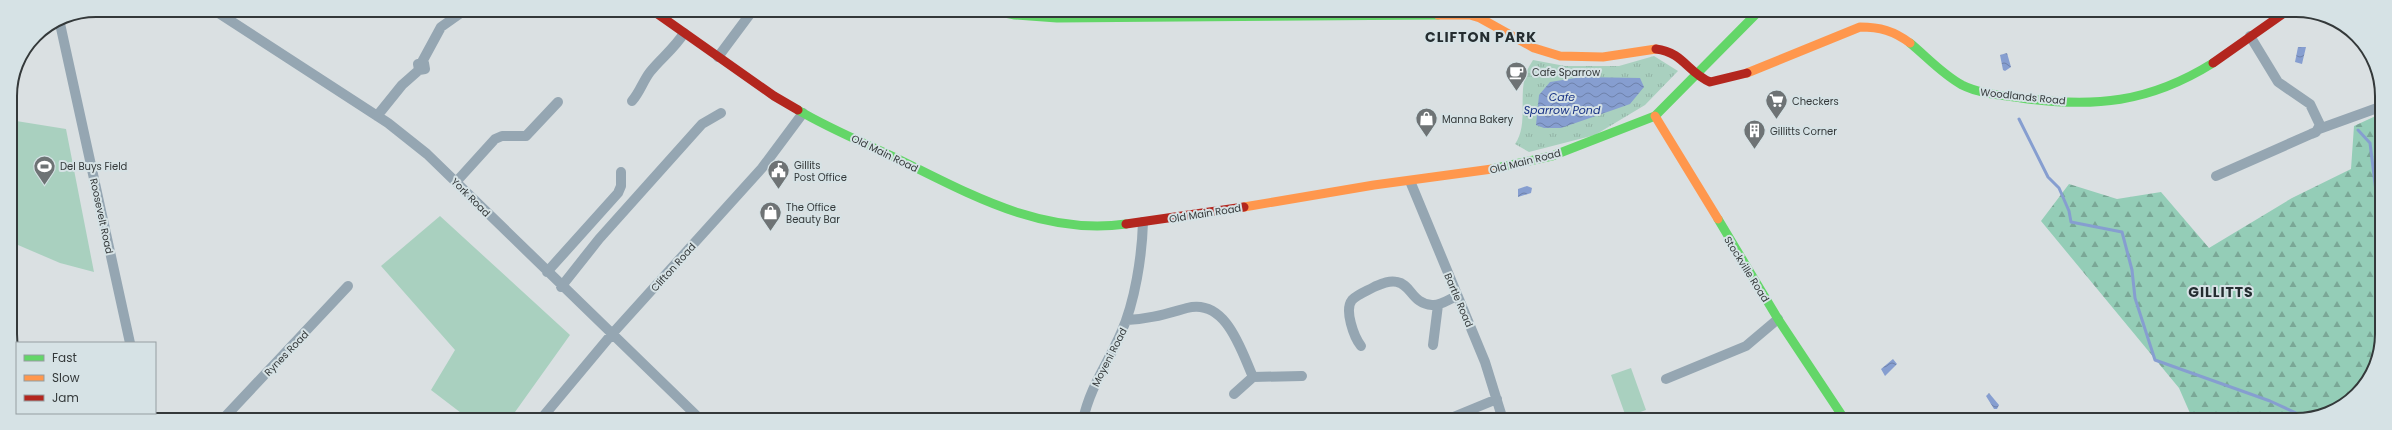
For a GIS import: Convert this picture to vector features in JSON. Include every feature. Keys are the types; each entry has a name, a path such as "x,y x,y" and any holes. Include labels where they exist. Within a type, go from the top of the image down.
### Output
{"street":[{"name":"York Road","path":"225,17 377,116 422,150 561,287 694,413"},
{"path":"377,116 402,85 420,66 444,23 454,17"},
{"name":"Old Main Road","path":"662,17 718,58 803,113 972,195 1021,215 1077,226 1143,222 1502,168 1532,162 1579,146 1655,116 1753,17"},
{"path":"718,58 748,17"},
{"name":"Woodlands Road","path":"1043,17 1195,17"},
{"name":"Woodlands Road","path":"1476,17 1490,22 1530,47 1544,52 1581,58 1606,57 1644,50 1669,51 1680,57 1708,82 1720,82 1860,27 1876,26 1887,28 1901,35 1952,78 1973,90 2047,101 2102,100 2140,96 2166,88 2194,73 2278,17"},
{"name":"Roosevelt Road","path":"60,25 130,342"},
{"path":"632,101 641,91 650,72 674,48 684,33"},
{"path":"2250,36 2281,86 2307,102 2314,110 2320,125 2319,129"},
{"path":"456,182 492,142 502,136 526,136 558,102"},
{"path":"2216,176 2312,134 2319,129 2375,109"},
{"path":"561,287 599,239 702,124 721,113"},
{"name":"Clifton Road","path":"546,413 612,334 762,168 803,113"},
{"name":"Stockville Road","path":"1655,116 1778,319 1840,413"},
{"path":"547,272 618,193 622,186 621,172"},
{"name":"Bartle Road","path":"1410,181 1485,362 1501,413"},
{"name":"Moyeni Road","path":"1085,413 1094,385 1127,320 1141,252 1143,222"},
{"path":"1361,346 1353,333 1349,308 1353,299 1363,293 1382,284 1398,282 1418,301 1438,305 1457,296"},
{"name":"Rynes Road","path":"229,413 348,286"},
{"path":"1433,345 1438,305"},
{"path":"1127,320 1158,318 1192,307 1210,309 1221,317 1233,334 1253,377"},
{"path":"1666,379 1746,346 1778,319"},
{"path":"1234,394 1253,377 1302,376"},
{"path":"1463,413 1497,399"}],"green space":[{"path":"1654,56 1678,71 1645,105 1595,135 1529,152 1515,144 1521,129 1523,85 1527,70 1533,60 1565,66 1619,66"},
{"path":"2375,116 2375,334 2371,359 2359,382 2340,400 2326,407 2306,412 2190,413 2179,388 2041,221 2069,184 2117,199 2161,192 2209,248 2292,198 2351,169 2354,126"},
{"name":"Del Buys Field","path":"17,121 66,129 94,272 60,263 17,245"},
{"path":"440,216 570,335 514,413 461,413 431,390 455,350 381,266"},
{"path":"1631,368 1646,410 1637,413 1625,413 1611,375"}],"water":[{"path":"2298,47 2306,47 2302,64 2295,62"},
{"path":"2007,53 2011,67 2005,71 2003,70 2000,55"},
{"name":"Cafe Sparrow Pond","path":"1582,77 1640,78 1644,87 1630,104 1613,110 1561,128 1544,128 1536,125 1539,95 1550,82"},
{"path":"1527,186 1532,188 1531,193 1518,197 1518,189"},
{"path":"1893,359 1897,364 1885,376 1881,369"},
{"path":"1989,393 1999,405 1997,409 1994,409 1986,396"}],"waterway":[{"path":"2019,119 2048,177 2059,188 2069,211 2071,222 2122,232 2132,270 2135,298 2155,360 2270,401 2296,413"},
{"path":"2358,130 2370,143 2375,183"}],"traffic: fast":[{"path":"1043,17 1184,17"},
{"path":"1492,169 1552,156 1655,116 1753,17"},
{"path":"1910,43 1948,76 1969,88 1991,94 2048,101 2097,102 2143,94 2166,87 2213,63"},
{"path":"798,110 833,129 978,197 1006,208 1035,218 1064,224 1095,226 1126,224"},
{"path":"1718,219 1778,319 1840,413"}],"traffic: slow":[{"path":"1477,17 1534,48 1560,56 1603,57 1656,49"},
{"path":"1747,73 1860,27 1886,30 1898,35 1910,43"},
{"path":"1655,116 1718,219"},
{"path":"1244,207 1374,185 1492,169"}],"traffic: jam":[{"path":"662,17 774,96 798,110"},
{"path":"2213,63 2278,17"},
{"path":"1656,49 1673,54 1702,78 1710,82 1747,73"},
{"path":"1126,224 1244,207"}],"place":[{"name":"Cafe Sparrow","path":"1516,92"},
{"name":"Checkers","path":"1777,120"},
{"name":"Manna Bakery","path":"1426,138"},
{"name":"Gillitts Corner","path":"1755,150"},
{"name":"Del Buys Field","path":"44,186"},
{"name":"Gillits Post Office","path":"778,190"},
{"name":"The Office Beauty Bar","path":"771,232"}],"district":[{"name":"CLIFTON PARK","path":"1481,37"},
{"name":"GILLITTS","path":"2221,292"}]}
